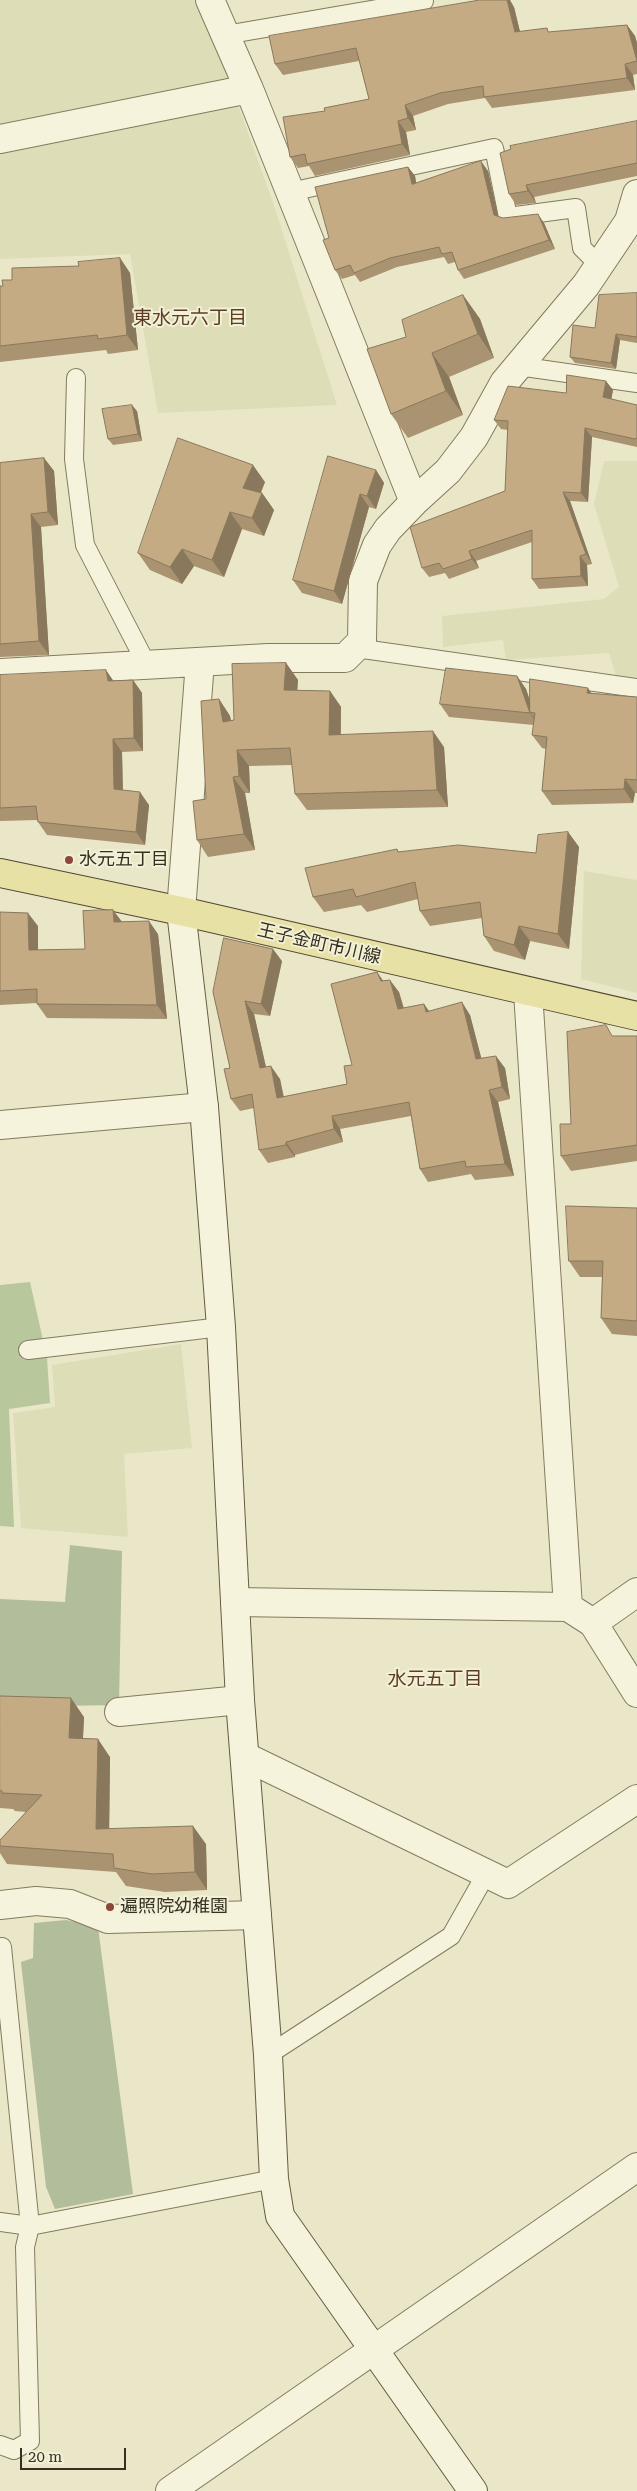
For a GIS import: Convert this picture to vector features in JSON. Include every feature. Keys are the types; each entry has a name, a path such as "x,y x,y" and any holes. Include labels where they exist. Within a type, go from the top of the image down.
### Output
{"main road":[{"name":"王子金町市川線","path":"0,873 181,911 637,1016"}],"street":[{"path":"210,0 249,89 414,502"},
{"path":"0,139 249,89"},
{"path":"0,673 268,658 345,658 362,641 363,580 377,545 388,529 448,471 474,437 504,383 586,285 598,264 629,222 637,194"},
{"path":"200,662 181,911 204,1107 221,1328 240,1700 268,2055 274,2179 280,2216 473,2491"},
{"path":"528,992 568,1607"},
{"path":"0,1124 204,1107"},
{"path":"592,1623 637,1592"},
{"path":"235,1602 568,1607 592,1623 637,1693"},
{"path":"118,1712 240,1700"},
{"path":"246,1757 508,1884 637,1798"},
{"path":"0,1905 36,1901 70,1904 108,1919 257,1915"},
{"path":"170,2491 637,2167"}],"lane":[{"path":"225,35 424,1"},
{"path":"290,192 494,148 508,217 576,208 582,248 598,264"},
{"path":"518,366 637,383"},
{"path":"76,378 74,460 85,544 147,665"},
{"path":"356,648 637,688"},
{"path":"28,1350 221,1328"},
{"path":"268,2055 451,1936 486,1874"},
{"path":"0,2445 14,2450 30,2441 25,2246 30,2226 2,1948"},
{"path":"0,2222 30,2226 274,2179"}],"green space":[{"path":"0,0 200,0 273,202 337,405 158,413 130,254 0,259"},
{"path":"604,461 637,461 637,679 617,679 609,653 506,660 503,640 443,647 442,616 604,599 619,587 594,504"},
{"path":"584,871 637,880 637,993 581,979"},
{"path":"30,1282 47,1358 50,1403 9,1409 14,1527 0,1526 0,1285"},
{"path":"181,1344 192,1448 124,1454 128,1537 21,1528 13,1413 55,1407 52,1365"},
{"path":"70,1545 122,1551 119,1705 0,1707 0,1599 65,1602"},
{"path":"66,1920 98,1927 133,2194 55,2209 46,2187 21,1962 33,1958 34,1923"}],"building":[{"path":"480,0 507,0 515,32 547,28 548,32 627,25 637,61 625,64 627,78 484,97 483,86 440,93 405,105 408,118 398,121 402,144 307,164 305,154 290,157 283,117 325,111 324,108 369,99 356,48 275,64 269,36"},
{"path":"637,121 637,163 526,185 528,191 509,194 500,153 511,149 510,146"},
{"path":"481,161 494,215 503,218 538,214 549,240 458,270 452,252 442,254 439,247 390,258 354,273 350,265 335,270 323,240 329,238 315,187 408,167 412,184"},
{"path":"120,258 127,335 98,339 97,335 0,346 0,286 3,286 2,280 12,280 12,268 79,266 78,262"},
{"path":"637,293 637,337 616,334 611,363 570,357 573,325 595,328 599,295"},
{"path":"463,295 478,334 432,353 446,391 391,414 367,349 406,337 402,320"},
{"path":"567,375 606,381 603,397 637,405 637,438 635,439 585,428 581,493 563,492 586,554 580,556 581,576 532,579 532,530 469,551 472,559 443,569 439,563 422,568 410,527 505,491 508,421 494,420 508,386 566,393"},
{"path":"132,405 138,434 108,439 102,409"},
{"path":"178,438 253,465 243,488 262,493 252,518 230,512 212,560 182,549 170,567 138,553"},
{"path":"328,456 376,470 367,496 360,494 334,591 293,580"},
{"path":"44,458 48,512 31,514 39,641 0,644 0,463"},
{"path":"286,663 284,690 330,691 329,735 433,731 437,790 295,794 290,748 237,750 239,776 233,777 244,834 197,840 193,801 206,799 201,701 219,699 223,722 234,720 232,664"},
{"path":"446,668 517,676 530,713 440,704"},
{"path":"106,670 108,681 133,680 134,738 113,739 114,789 140,792 136,832 38,822 36,806 0,808 0,675"},
{"path":"530,679 588,688 587,693 637,697 637,780 625,779 624,789 542,791 547,737 532,735 535,713 530,712"},
{"path":"568,832 558,934 519,926 514,945 484,936 480,902 420,911 415,882 356,897 353,889 313,897 305,868 397,849 398,852 458,845 536,853 538,835"},
{"path":"113,910 114,922 149,921 157,1005 37,1004 37,989 0,991 0,912 28,913 29,950 85,949 83,911"},
{"path":"224,938 273,949 261,1004 245,1001 260,1068 271,1066 277,1098 347,1084 344,1066 352,1065 331,984 377,972 381,981 390,980 398,1009 424,1004 426,1012 462,1002 476,1059 496,1056 502,1087 489,1090 505,1164 466,1167 465,1161 420,1169 409,1102 332,1116 334,1129 286,1142 286,1145 259,1150 252,1094 231,1099 224,1069 230,1068 213,992"},
{"path":"606,1025 612,1036 637,1036 637,1145 561,1156 560,1124 571,1124 567,1032"},
{"path":"566,1206 637,1208 637,1321 601,1318 603,1261 569,1261"},
{"path":"0,1696 71,1698 69,1738 98,1739 96,1829 193,1826 195,1872 152,1874 114,1868 113,1854 0,1846 0,1840 42,1795 2,1793 0,1790"}],"place":[{"name":"水元五丁目","path":"69,860"},
{"name":"遍照院幼稚園","path":"110,1907"}],"district":[{"name":"東水元六丁目","path":"190,318"},
{"name":"水元五丁目","path":"435,1679"}]}
